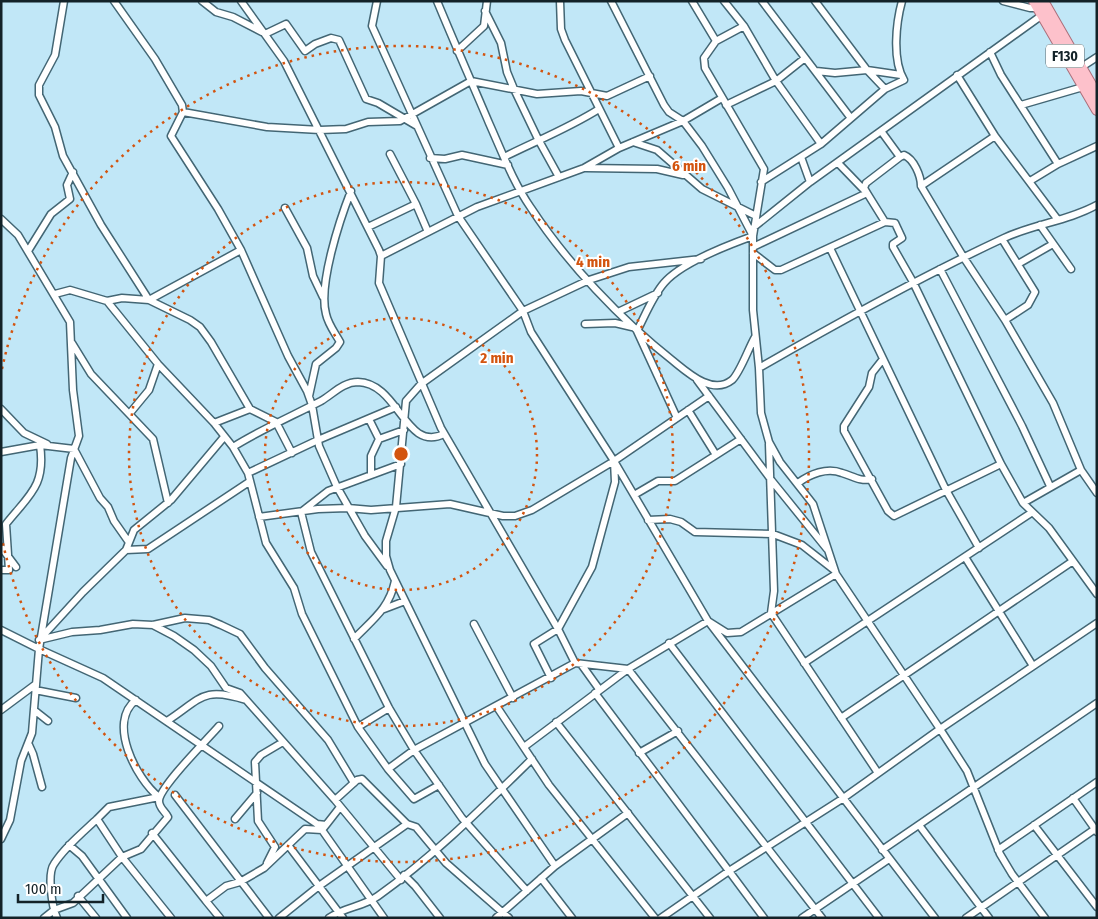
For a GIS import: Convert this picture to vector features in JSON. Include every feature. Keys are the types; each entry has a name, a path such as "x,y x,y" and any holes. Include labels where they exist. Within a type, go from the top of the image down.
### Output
{"main road":[{"name":"F130","path":"1041,7 1097,95"},
{"name":"F130","path":"1041,7 1097,110"}],"street":[{"path":"64,1 55,56 39,85 39,95 55,127 63,156 101,225 149,300"},
{"path":"114,1 155,59 182,105 183,112 171,136 213,201 241,250 288,356 309,397 318,440 337,487 348,508 396,581 485,764 555,866"},
{"path":"202,1 216,12 224,16 233,17 265,34"},
{"path":"241,1 284,61 368,227 381,256 379,283 444,434 578,664 639,753 764,918"},
{"path":"377,1 372,26 430,158 458,216 523,311 537,341 614,461 708,621 842,799 935,918"},
{"path":"437,1 504,157 531,208 589,280 618,312 636,330 697,380 772,481 829,553"},
{"path":"457,51 484,26 486,1"},
{"path":"560,1 561,29 619,148"},
{"path":"611,1 669,112 683,121 712,163 753,236"},
{"path":"692,1 716,41"},
{"path":"724,1 744,26 776,81 821,144"},
{"path":"762,1 850,117"},
{"path":"815,1 867,70 885,89"},
{"path":"761,182 821,144 850,117 885,89 904,80 901,75 897,47 902,1"},
{"path":"1003,1 1030,8 1041,7"},
{"path":"754,227 810,182 990,52 1041,7"},
{"path":"486,11 500,43 507,72 514,89 559,177"},
{"path":"265,34 286,24 305,51 315,44 331,38 338,40 366,99 378,103 417,126"},
{"path":"744,26 716,41 704,58 704,63 722,98 764,169 754,227 753,250 755,337 759,368 761,413 769,442 772,481 774,591 771,613 878,773"},
{"path":"990,52 996,67 1058,164"},
{"path":"1080,68 1097,57"},
{"path":"726,105 776,81 806,58"},
{"path":"816,71 835,74 867,70 901,75"},
{"path":"957,75 995,136 1058,220"},
{"path":"183,112 267,127 320,130 346,129 381,120 391,123 404,119 471,81 537,94 581,91 607,96 650,76"},
{"path":"1021,105 1083,87"},
{"path":"381,256 458,216 584,168 619,148 683,121 722,98"},
{"path":"504,157 538,139 550,137 599,109"},
{"path":"881,131 900,157"},
{"path":"921,186 995,136"},
{"path":"632,142 657,150 702,189 756,216"},
{"path":"1030,181 1058,164 1097,146"},
{"path":"390,154 428,232"},
{"path":"430,158 445,159 462,155 508,165"},
{"path":"885,222 864,188 866,183 904,155 910,159 921,179 921,186 964,258 1005,320 1052,403 1081,470 1097,492"},
{"path":"801,157 810,182"},
{"path":"838,163 867,193"},
{"path":"584,168 657,169 684,175"},
{"path":"28,251 51,214 70,199 67,185 73,172"},
{"path":"309,397 316,364 336,348 340,342 326,315 324,298 329,265 343,212 351,191"},
{"path":"753,250 867,193"},
{"path":"368,227 416,204"},
{"path":"759,368 913,282 1002,239 1040,225 1074,217 1097,205"},
{"path":"285,208 307,248 313,276 324,298"},
{"path":"1,219 18,235 68,317 72,342 73,390 79,436 71,458 39,640 34,710 28,745 21,761 10,820 1,839"},
{"path":"753,250 775,270 781,270 885,222 890,220 895,223 902,234 902,238 893,247 913,282 1001,464 1023,503 1031,513 1049,528 1097,594"},
{"path":"1040,225 1070,269"},
{"path":"636,330 664,283 674,275 722,247 753,236"},
{"path":"1002,239 1035,292 1034,297 1019,313 1005,320"},
{"path":"1018,264 1053,244"},
{"path":"830,248 946,490 979,548"},
{"path":"149,300 241,250"},
{"path":"390,570 386,556 386,540 396,507 404,430 403,417 406,401 421,384 523,311 589,280 629,267 700,259"},
{"path":"940,269 1022,426 1050,486"},
{"path":"55,294 70,290 107,301 122,298 149,300 190,320 200,327 211,342 250,409 276,422 292,453"},
{"path":"618,312 658,293"},
{"path":"107,301 158,364 214,423 233,447 248,473 266,544 294,588 302,614 358,727 388,769 414,799 439,785"},
{"path":"585,324 614,323 636,330 678,418"},
{"path":"697,380 721,385 733,379 755,337"},
{"path":"72,342 91,374 150,434 156,445 168,503"},
{"path":"883,359 872,373 869,387 844,426 844,431 888,510 894,516 1001,464"},
{"path":"130,413 149,390 158,364"},
{"path":"233,447 276,422 312,405 339,388 357,382 380,389 416,433 427,439 434,439 444,434"},
{"path":"259,517 348,508 363,510 450,504 490,513 515,516 532,510 614,461 709,396"},
{"path":"248,473 318,440 396,407"},
{"path":"1,409 24,433 49,445"},
{"path":"214,423 250,409"},
{"path":"688,410 716,455"},
{"path":"369,419 378,439 371,456 371,474"},
{"path":"378,439 404,430"},
{"path":"39,640 83,592 126,550 134,530 168,503 224,437"},
{"path":"634,495 658,481 675,481 741,440"},
{"path":"769,442 780,462 813,504 835,572 967,772 998,850 1018,883 1046,918"},
{"path":"1,452 40,445 74,449"},
{"path":"1,570 9,570 6,524 39,482 42,462 40,445"},
{"path":"61,447 71,458"},
{"path":"74,449 100,498 108,507 114,522 128,541"},
{"path":"551,678 534,644 558,629 592,567 615,482 614,461"},
{"path":"301,512 328,491 401,464"},
{"path":"1023,503 1081,470"},
{"path":"798,483 807,476 826,471 836,471 858,480 872,479"},
{"path":"126,550 148,549 249,482"},
{"path":"301,512 311,552 389,708 414,750 466,822 527,891"},
{"path":"804,663 1031,513"},
{"path":"648,520 670,519 682,522 694,532 773,534 802,545 835,572"},
{"path":"1,547 16,567"},
{"path":"965,557 1033,666"},
{"path":"841,718 1073,561"},
{"path":"708,621 727,633 734,633 771,613 835,572"},
{"path":"354,639 384,609 390,600 396,581"},
{"path":"384,609 405,602"},
{"path":"39,640 83,630 100,630 133,624 154,625 185,618 209,620 240,634 275,680 328,740 354,783"},
{"path":"524,747 628,669 708,621"},
{"path":"661,918 729,871 842,799 940,729 1097,623"},
{"path":"474,624 513,698"},
{"path":"154,625 194,650 211,666 226,688 240,693 335,800 374,849 402,878 415,886 440,918"},
{"path":"2,630 98,675 324,828 346,867 384,918"},
{"path":"669,643 879,918"},
{"path":"388,769 414,750 578,664 628,669 822,918"},
{"path":"1,710 36,687 76,698"},
{"path":"167,721 202,695 221,694 246,700"},
{"path":"136,700 128,706 124,714 126,747 148,787 159,797"},
{"path":"882,850 1097,703"},
{"path":"497,706 549,785 655,918"},
{"path":"358,727 389,708"},
{"path":"34,710 48,721"},
{"path":"556,722 710,918"},
{"path":"44,918 54,910 72,903 98,877 122,857 141,849 150,840 152,833 168,817 160,806 159,797 171,778 219,726"},
{"path":"639,753 678,731"},
{"path":"264,868 275,847 258,820 254,779 255,762 261,755 283,742"},
{"path":"28,745 34,754 42,787"},
{"path":"329,918 337,911 371,901 402,878 436,850 532,759"},
{"path":"335,800 354,783 362,779 407,824 416,827 446,863 509,918"},
{"path":"998,850 1097,782"},
{"path":"235,819 263,785"},
{"path":"174,795 269,918"},
{"path":"57,918 52,895 53,865 69,845 109,807 159,797"},
{"path":"966,918 1096,831 1073,798"},
{"path":"206,902 226,886 240,882 264,868 305,829 324,828 340,807"},
{"path":"496,918 555,866 628,813"},
{"path":"97,819 122,857 171,918"},
{"path":"279,918 319,886 407,824"},
{"path":"919,825 989,918"},
{"path":"1034,825 1097,907"},
{"path":"152,833 220,918"},
{"path":"69,845 82,856 127,918"},
{"path":"288,845 342,918"},
{"path":"802,918 889,859"},
{"path":"541,878 572,918"},
{"path":"78,896 96,918"}]}
